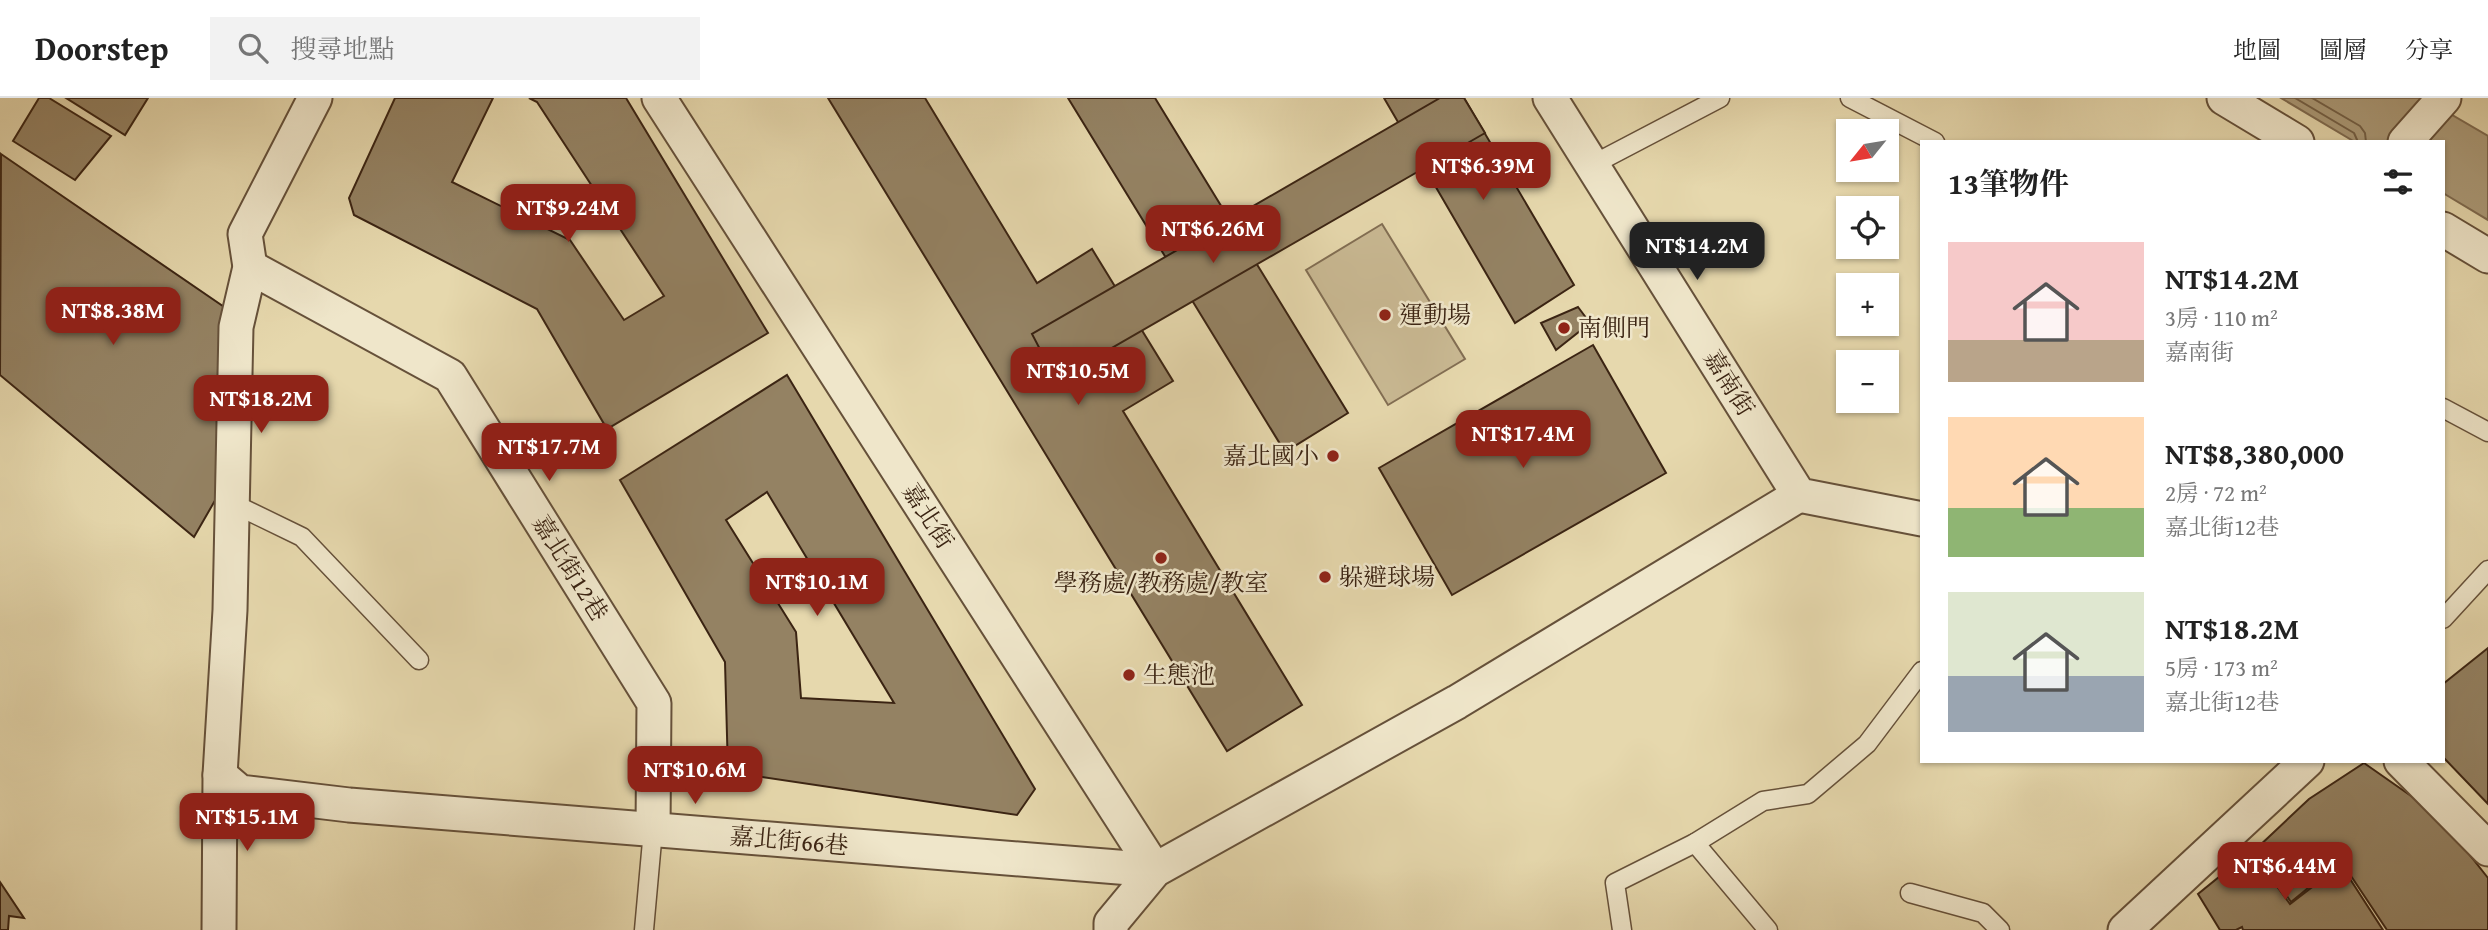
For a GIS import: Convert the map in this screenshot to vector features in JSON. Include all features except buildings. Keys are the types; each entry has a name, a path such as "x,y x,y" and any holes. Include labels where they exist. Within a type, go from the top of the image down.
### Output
{"street":[{"path":"219,930 220,775 230,610 236,327 250,267 245,233 316,98"},
{"name":"嘉北街","path":"659,98 1155,870"},
{"name":"嘉南街","path":"1550,98 1799,495"},
{"path":"2224,98 2294,140"},
{"path":"2407,140 2444,98"},
{"path":"2445,230 2488,256"},
{"name":"嘉北街12巷","path":"250,267 450,376 654,703 653,830"},
{"path":"1111,930 1111,923 1155,870 1457,702 1799,495 1920,519"},
{"path":"2125,930 2305,763"},
{"path":"2403,763 2488,849"},
{"name":"嘉北街66巷","path":"220,775 240,792 349,806 1155,870"}],"lane":[{"path":"1592,165 1720,98"},
{"path":"1850,98 1931,140"},
{"path":"2445,409 2488,432"},
{"path":"232,503 302,537 419,660"},
{"path":"2445,618 2488,570"},
{"path":"1622,930 1615,883 1695,843 1763,801 1808,794 1867,744 1920,674"},
{"path":"644,930 653,830"},
{"path":"1695,843 1768,930"},
{"path":"1910,893 1983,913 2000,930"}],"shaded area":[{"name":"運動場","path":"1382,224 1465,359 1388,405 1306,270"}],"water":[{"path":"2281,98 2423,98 2488,136 2488,220 2445,194 2445,140 2352,140"}],"place":[{"name":"運動場","path":"1385,315"},
{"name":"南側門","path":"1564,328"},
{"name":"嘉北國小","path":"1333,456"},
{"name":"學務處/教務處/教室","path":"1161,558"},
{"name":"躲避球場","path":"1325,577"},
{"name":"生態池","path":"1129,675"}]}
